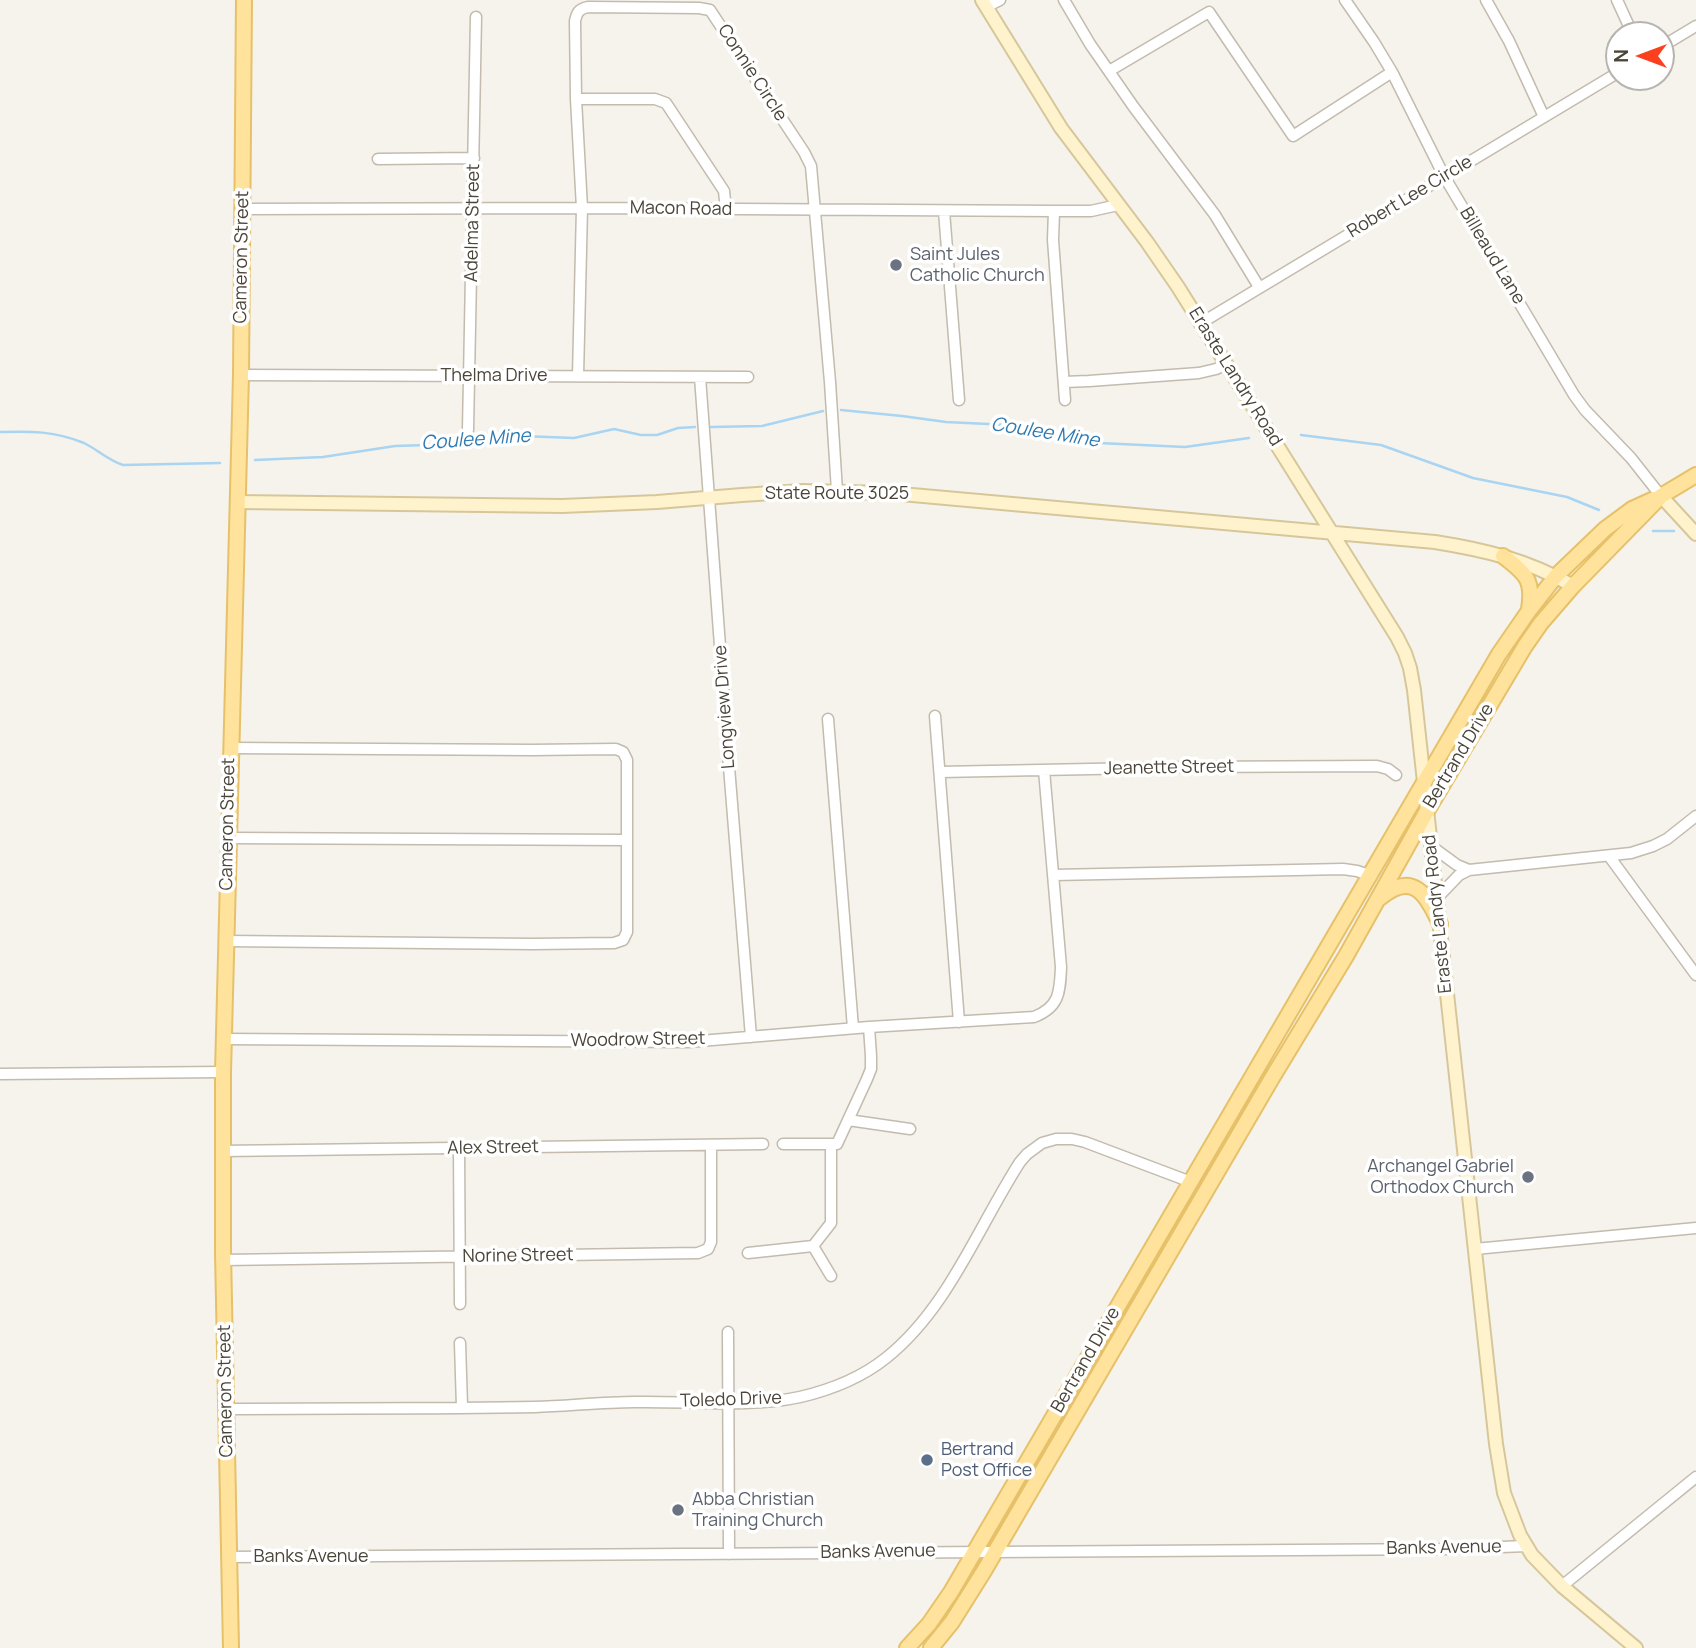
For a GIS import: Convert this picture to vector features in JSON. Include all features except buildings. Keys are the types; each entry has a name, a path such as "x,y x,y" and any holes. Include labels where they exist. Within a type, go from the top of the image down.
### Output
{"main road":[{"name":"Cameron Street","path":"231,1648 222,1151 240,375 244,0"},
{"name":"Bertrand Drive","path":"907,1648 929,1624 951,1592 1499,654 1556,576 1605,529 1632,509 1696,475"},
{"name":"Bertrand Drive","path":"931,1648 961,1608 995,1551 1346,956 1427,811 1525,646 1573,586 1661,495"},
{"path":"1503,555 1527,578 1531,589 1528,612"},
{"path":"1376,901 1395,888 1414,888 1423,893 1430,902 1440,924"}],"street":[{"path":"984,4 1000,0"},
{"path":"1064,0 1109,71 1215,215 1259,287"},
{"name":"Billeaud Lane","path":"1345,0 1392,72 1444,176 1574,395 1584,410 1632,458 1661,495"},
{"path":"1486,0 1544,117"},
{"path":"1617,0 1627,21"},
{"name":"Eraste Landry Road","path":"984,4 1057,121 1147,242 1201,323 1333,532 1405,653 1414,690 1496,1444 1504,1493 1520,1535 1538,1562 1562,1586 1636,1648"},
{"name":"Connie Circle","path":"578,376 582,208 576,99 575,21 578,11 588,7 710,10 808,159 816,210"},
{"path":"1109,71 1209,12 1293,136 1392,72"},
{"name":"Adelma Street","path":"468,430 476,17"},
{"path":"1675,39 1696,26"},
{"name":"Robert Lee Circle","path":"1201,323 1605,80"},
{"path":"576,99 655,99 666,103 724,191 726,210"},
{"path":"378,159 474,158"},
{"name":"Macon Road","path":"243,209 1091,211 1118,205"},
{"path":"816,210 836,491"},
{"path":"944,211 959,400"},
{"path":"1054,211 1053,240 1065,400"},
{"path":"1064,382 1199,373 1227,364"},
{"name":"Thelma Drive","path":"240,375 748,377"},
{"name":"Longview Drive","path":"700,377 751,1037"},
{"name":"State Route 3025","path":"237,502 562,506 836,491 937,496 1435,542 1503,555 1533,565 1573,586"},
{"path":"1661,495 1696,534"},
{"path":"935,716 959,1022"},
{"path":"828,719 853,1028"},
{"path":"225,941 614,943 623,940 627,932 627,760 623,752 616,749 230,748"},
{"name":"Jeanette Street","path":"940,772 1377,766 1396,775"},
{"path":"1044,770 1054,875 1343,869 1369,875"},
{"path":"1437,898 1459,875 1469,870 1630,853 1667,839 1696,816"},
{"path":"228,838 627,840"},
{"path":"1431,846 1457,865 1469,870"},
{"path":"1609,856 1696,975"},
{"name":"Woodrow Street","path":"223,1039 688,1042 1034,1017 1049,1009 1058,994 1061,967 1054,875"},
{"path":"783,1144 837,1144 871,1069 869,1027"},
{"path":"1258,1068 1272,1078"},
{"path":"0,1074 223,1072"},
{"path":"848,1119 911,1129"},
{"name":"Toledo Drive","path":"227,1409 536,1407 634,1402 729,1402 782,1400 817,1392 849,1381 868,1370 886,1358 913,1333 934,1308 1020,1162 1042,1143 1064,1139 1086,1142 1191,1182"},
{"name":"Alex Street","path":"222,1151 763,1144"},
{"path":"748,1253 813,1246 831,1223 831,1144"},
{"name":"Norine Street","path":"223,1260 698,1253 708,1249 711,1242 711,1146"},
{"path":"459,1148 460,1304"},
{"path":"1475,1249 1696,1228"},
{"path":"813,1246 831,1276"},
{"path":"728,1332 729,1554"},
{"path":"460,1343 462,1407"},
{"path":"1562,1586 1696,1477"},
{"name":"Banks Avenue","path":"228,1557 1449,1549 1527,1546"}],"waterway":[{"name":"Coulee Mine","path":"841,410 946,422 1009,425 1099,443 1185,447 1249,438"},
{"name":"Coulee Mine","path":"711,427 762,426 823,411"},
{"name":"Coulee Mine","path":"255,460 323,457 395,446 459,444 521,436 574,438 614,429 641,435 657,435 678,428 695,427"},
{"name":"Coulee Mine","path":"0,432 63,436 84,443 123,465 220,463"},
{"name":"Coulee Mine","path":"1301,435 1381,445 1473,478 1567,497 1599,510"},
{"name":"Coulee Mine","path":"1653,531 1674,531"}],"place":[{"name":"Saint Jules Catholic Church","path":"896,265"},
{"name":"Archangel Gabriel Orthodox Church","path":"1528,1177"},
{"name":"Bertrand Post Office","path":"927,1460"},
{"name":"Abba Christian Training Church","path":"678,1510"}]}
